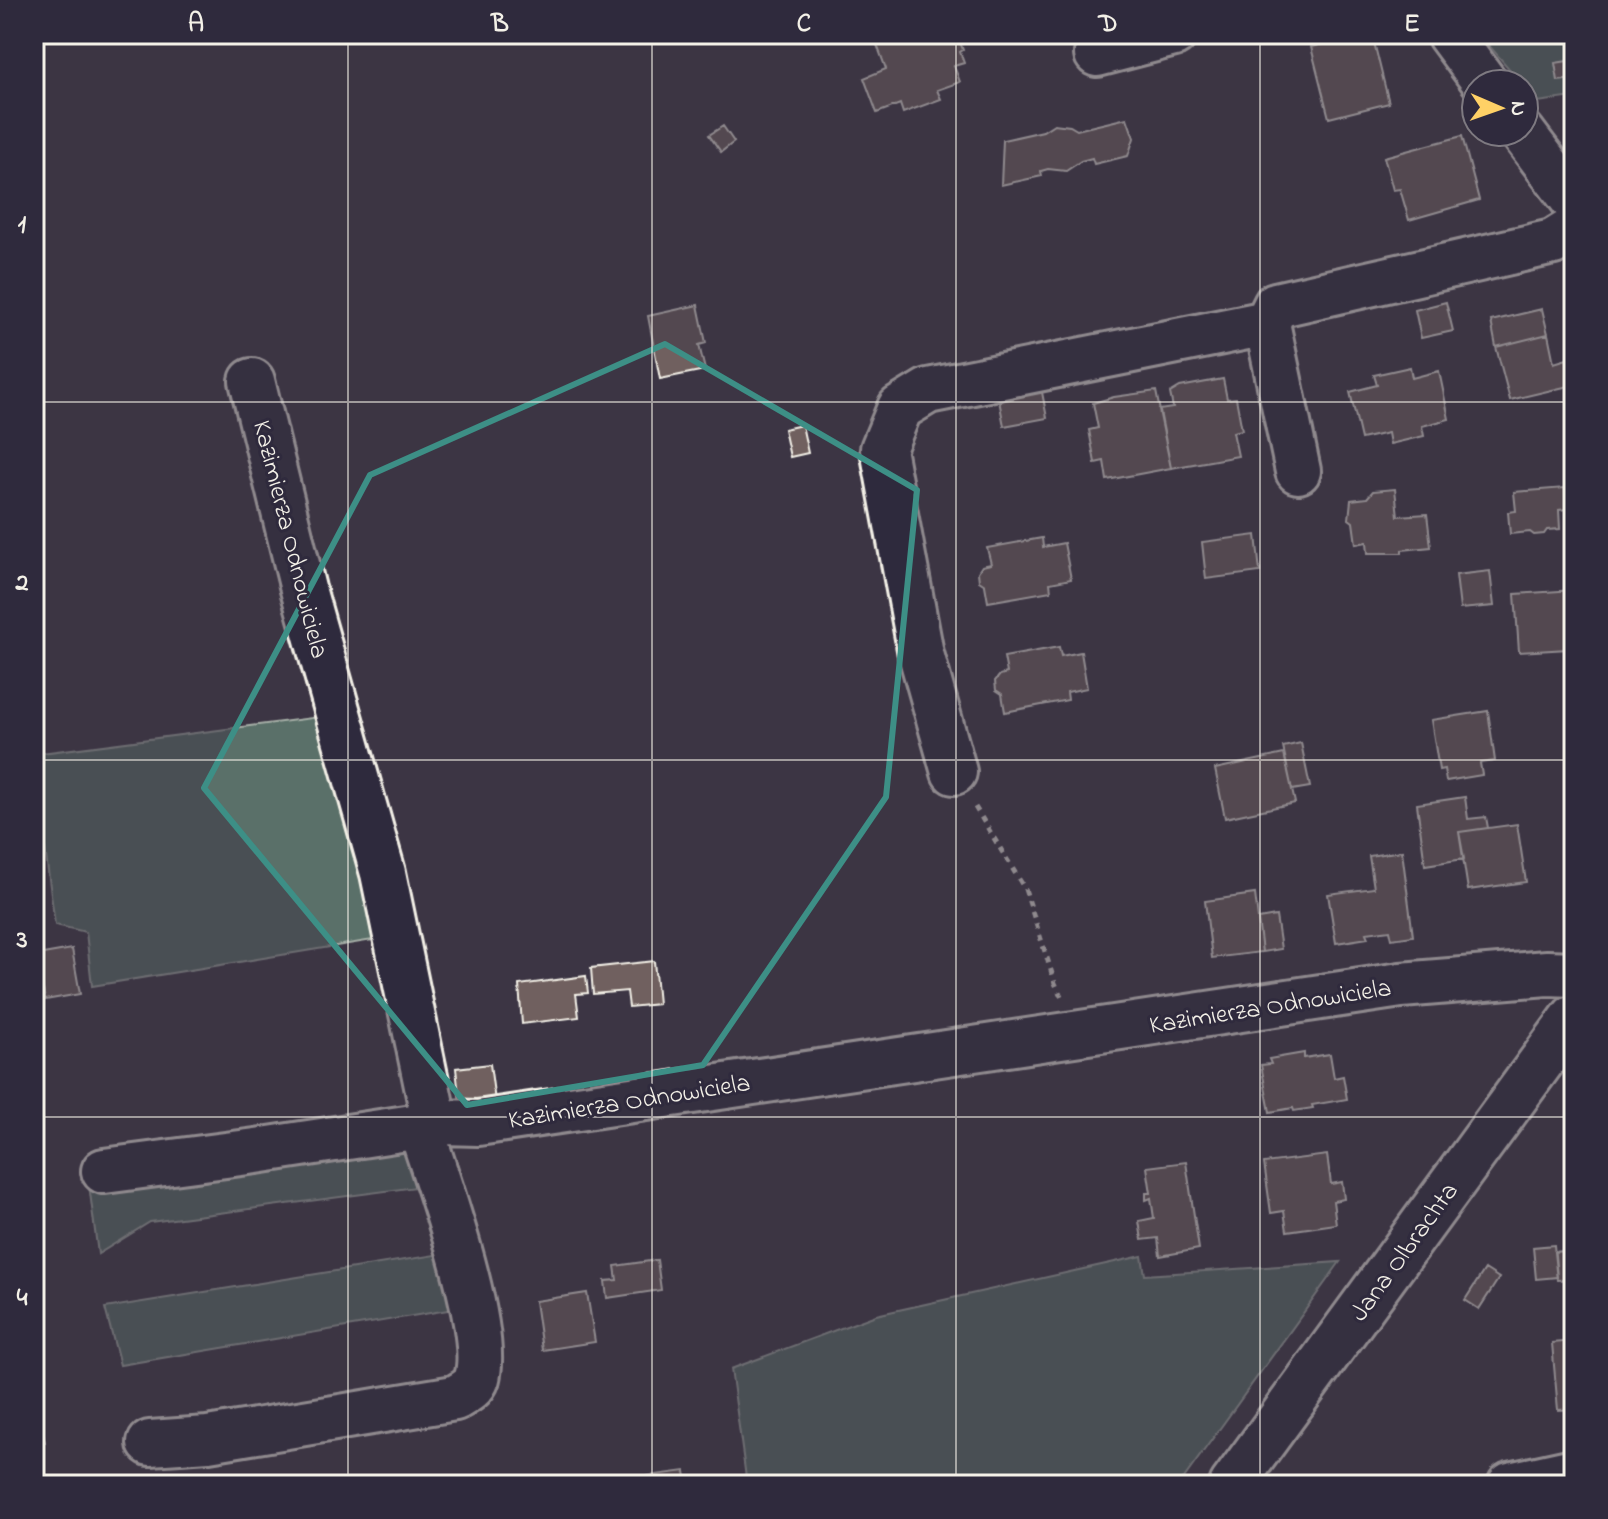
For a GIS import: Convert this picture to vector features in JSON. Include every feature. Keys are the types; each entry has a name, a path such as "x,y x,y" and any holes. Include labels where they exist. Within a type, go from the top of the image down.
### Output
{"street":[{"path":"1097,54 1174,34"},
{"path":"1449,34 1474,68"},
{"path":"1534,148 1574,201"},
{"path":"1298,471 1267,323 1276,305 1553,242 1574,229"},
{"path":"954,772 921,654 883,449 900,408 928,391 1267,323"},
{"name":"Kazimierza Odnowiciela","path":"252,381 303,589 383,873 432,1110 430,1122 478,1123 1401,985 1547,973 1574,974"},
{"name":"Jana Olbrachta","path":"1232,1485 1574,1017"},
{"path":"104,1171 256,1151 430,1122 481,1350 476,1381 467,1392 455,1398 208,1439 150,1443"},
{"path":"1510,1485 1574,1471"}],"path":[{"path":"954,772 1025,889 1055,983 1081,1033"}],"highlighted area":[{"path":"665,344 917,490 886,797 703,1065 467,1105 204,788 370,475"}],"green space":[{"path":"1479,34 1574,34 1574,97 1540,102 1540,68 1508,68"},
{"path":"327,716 385,938 92,986 86,932 55,925 40,810 34,811 34,754"},
{"path":"414,1137 424,1186 150,1222 98,1254 89,1185"},
{"path":"441,1254 460,1308 120,1365 105,1308"},
{"path":"1142,1256 1145,1275 1340,1262 1179,1485 747,1485 731,1369 876,1315"}],"building":[{"path":"873,34 957,34 964,63 954,66 960,82 937,90 941,99 903,113 900,104 877,113 864,78 886,69"},
{"path":"1372,34 1389,103 1329,118 1311,47"},
{"path":"1574,60 1574,79 1558,81 1555,63"},
{"path":"1127,118 1134,138 1128,156 1094,164 1092,158 1066,171 1048,169 1041,171 1042,176 1001,185 1003,140 1043,131 1054,124 1077,130"},
{"path":"723,126 734,142 721,152 709,135"},
{"path":"1460,137 1460,148 1465,148 1479,200 1409,220 1400,189 1393,190 1384,157"},
{"path":"1446,302 1453,331 1421,338 1415,310"},
{"path":"698,305 706,343 699,345 705,370 660,379 648,316"},
{"path":"1542,309 1548,334 1496,347 1491,321"},
{"path":"1548,334 1554,363 1567,359 1573,385 1510,400 1496,347"},
{"path":"1410,367 1412,378 1439,371 1449,419 1422,426 1424,436 1390,444 1388,433 1361,439 1350,392 1377,385 1374,375"},
{"path":"1223,379 1227,399 1236,398 1242,430 1233,432 1238,456 1171,468 1159,410 1173,408 1170,393 1180,387"},
{"path":"1041,387 1047,418 1004,426 998,395"},
{"path":"1156,391 1171,468 1107,480 1104,461 1095,463 1089,430 1098,428 1093,403"},
{"path":"802,425 808,453 790,457 784,429"},
{"path":"1565,488 1567,509 1559,510 1560,529 1534,535 1530,532 1510,534 1508,512 1516,511 1514,492"},
{"path":"1395,489 1398,516 1427,514 1431,547 1402,550 1402,553 1368,553 1367,542 1356,544 1353,522 1349,519 1351,500 1367,498 1373,491"},
{"path":"1256,535 1260,572 1206,579 1202,542"},
{"path":"1042,538 1043,547 1064,543 1071,579 1050,583 1051,591 988,602 985,585 979,581 978,572 982,566 991,564 987,548"},
{"path":"1490,571 1494,606 1460,609 1456,575"},
{"path":"1574,590 1574,632 1567,632 1568,649 1519,652 1515,594"},
{"path":"1059,647 1061,656 1081,652 1087,688 1067,692 1068,700 1005,712 1002,694 996,690 995,681 1007,673 1004,657"},
{"path":"1488,711 1495,761 1480,763 1482,775 1446,781 1444,769 1439,770 1431,720"},
{"path":"1301,743 1310,787 1292,790 1283,747"},
{"path":"1284,754 1295,803 1225,818 1215,769"},
{"path":"1465,797 1468,819 1486,817 1488,828 1459,832 1464,859 1425,865 1417,804"},
{"path":"1517,824 1526,882 1468,890 1459,832"},
{"path":"1402,851 1413,936 1392,939 1390,930 1366,933 1368,938 1336,943 1328,894 1374,888 1369,856"},
{"path":"1255,894 1262,952 1212,958 1205,901"},
{"path":"1276,916 1281,949 1262,952 1258,919"},
{"path":"72,949 80,994 45,1000 37,955"},
{"path":"654,961 658,1004 629,1007 627,991 593,994 591,968"},
{"path":"586,976 588,993 576,994 579,1017 522,1024 519,985"},
{"path":"1304,1053 1304,1058 1330,1054 1334,1078 1343,1076 1347,1099 1312,1105 1313,1108 1270,1112 1261,1065 1271,1064 1269,1059"},
{"path":"490,1064 495,1101 460,1105 456,1068"},
{"path":"34,1104 41,1157 34,1158"},
{"path":"1327,1155 1331,1184 1342,1182 1344,1199 1333,1201 1336,1224 1287,1231 1284,1211 1271,1213 1264,1163"},
{"path":"1186,1162 1199,1249 1160,1256 1158,1238 1142,1240 1139,1221 1154,1218 1151,1198 1146,1200 1146,1193 1151,1193 1147,1167"},
{"path":"1554,1245 1557,1277 1536,1279 1533,1247"},
{"path":"1574,1250 1574,1279 1557,1280 1554,1252"},
{"path":"657,1260 661,1290 607,1298 605,1281 617,1280 615,1266"},
{"path":"1485,1269 1499,1278 1479,1309 1465,1300"},
{"path":"587,1293 595,1342 542,1350 535,1301"},
{"path":"38,1298 41,1317 34,1318 34,1299"},
{"path":"1574,1341 1574,1409 1558,1410 1552,1343"},
{"path":"34,1399 45,1442 34,1444"},
{"path":"685,1471 687,1485 649,1485 648,1476"}]}
